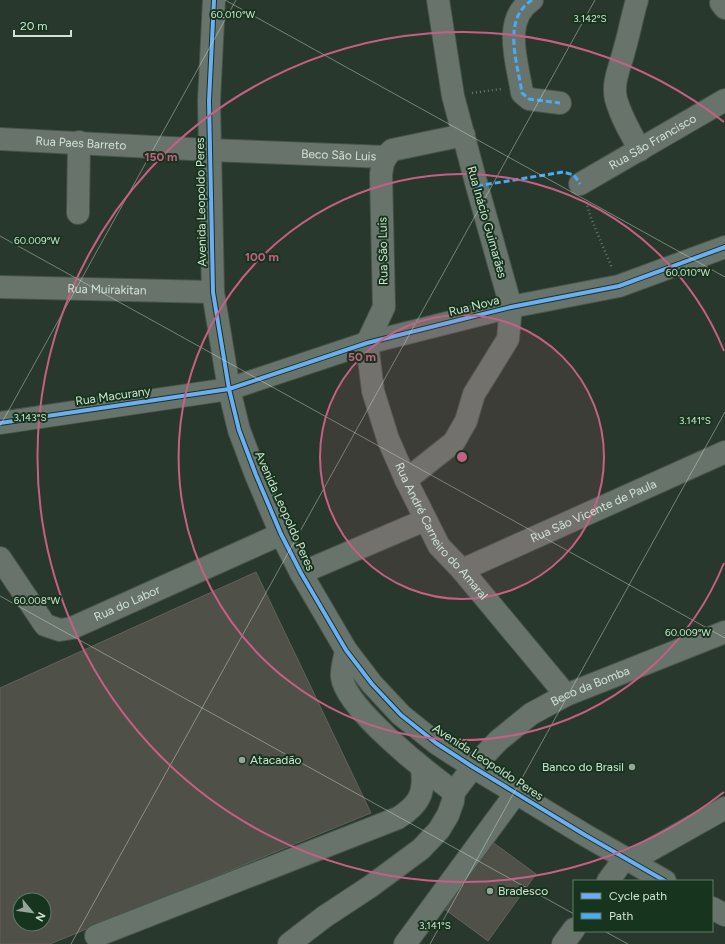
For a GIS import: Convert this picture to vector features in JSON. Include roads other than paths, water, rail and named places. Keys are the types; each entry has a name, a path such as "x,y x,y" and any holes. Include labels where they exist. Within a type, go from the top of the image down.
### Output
{"street":[{"name":"Avenida Leopoldo Peres","path":"214,0 209,101 213,292 229,389 239,430 281,534 301,573 346,650 372,684 401,715 436,743 473,768 663,880"},
{"name":"Rua Inácio Guimarães","path":"406,480 454,442 466,421 474,394 508,338 511,307 450,82 438,0"},
{"path":"532,0 527,4 516,19 513,39 522,93 529,99 560,103"},
{"path":"637,0 624,52 618,69 615,93 624,120 640,150"},
{"name":"Rua São Francisco","path":"580,184 725,100"},
{"name":"Beco São Luis","path":"209,150 386,157 392,150 464,134"},
{"name":"Rua Paes Barreto","path":"0,139 209,150"},
{"path":"78,213 79,142"},
{"name":"Rua São Luis","path":"367,343 384,307 381,174 386,157"},
{"name":"Rua Nova","path":"229,389 367,343 511,307 619,286 725,248"},
{"name":"Rua Muirakitan","path":"0,287 213,292"},
{"name":"Rua André Carneiro do Amaral","path":"367,343 373,391 388,439 425,520 439,546 462,570 566,695"},
{"name":"Rua Macurany","path":"0,422 229,389"},
{"name":"Rua São Vicente de Paula","path":"462,570 725,452"},
{"path":"301,573 425,520"},
{"name":"Rua do Labor","path":"0,558 44,625 60,630 72,628 281,534"},
{"name":"Beco da Bomba","path":"454,792 473,768 499,740 532,714 566,695 725,632"},
{"path":"289,944 324,917 421,849 439,830 448,815 453,802 454,792 422,768 365,716 347,691 342,678 346,650"},
{"path":"96,936 391,821 411,809 420,796 423,790 424,781 422,768"},
{"path":"405,944 516,793"},
{"path":"609,880 628,860 725,808"},
{"path":"411,809 418,816 439,830"},
{"path":"713,909 725,915"},
{"path":"563,944 573,930"}],"place":[{"name":"Atacadão","path":"242,760"},
{"name":"Banco do Brasil","path":"632,767"},
{"name":"Bradesco","path":"490,891"}]}
